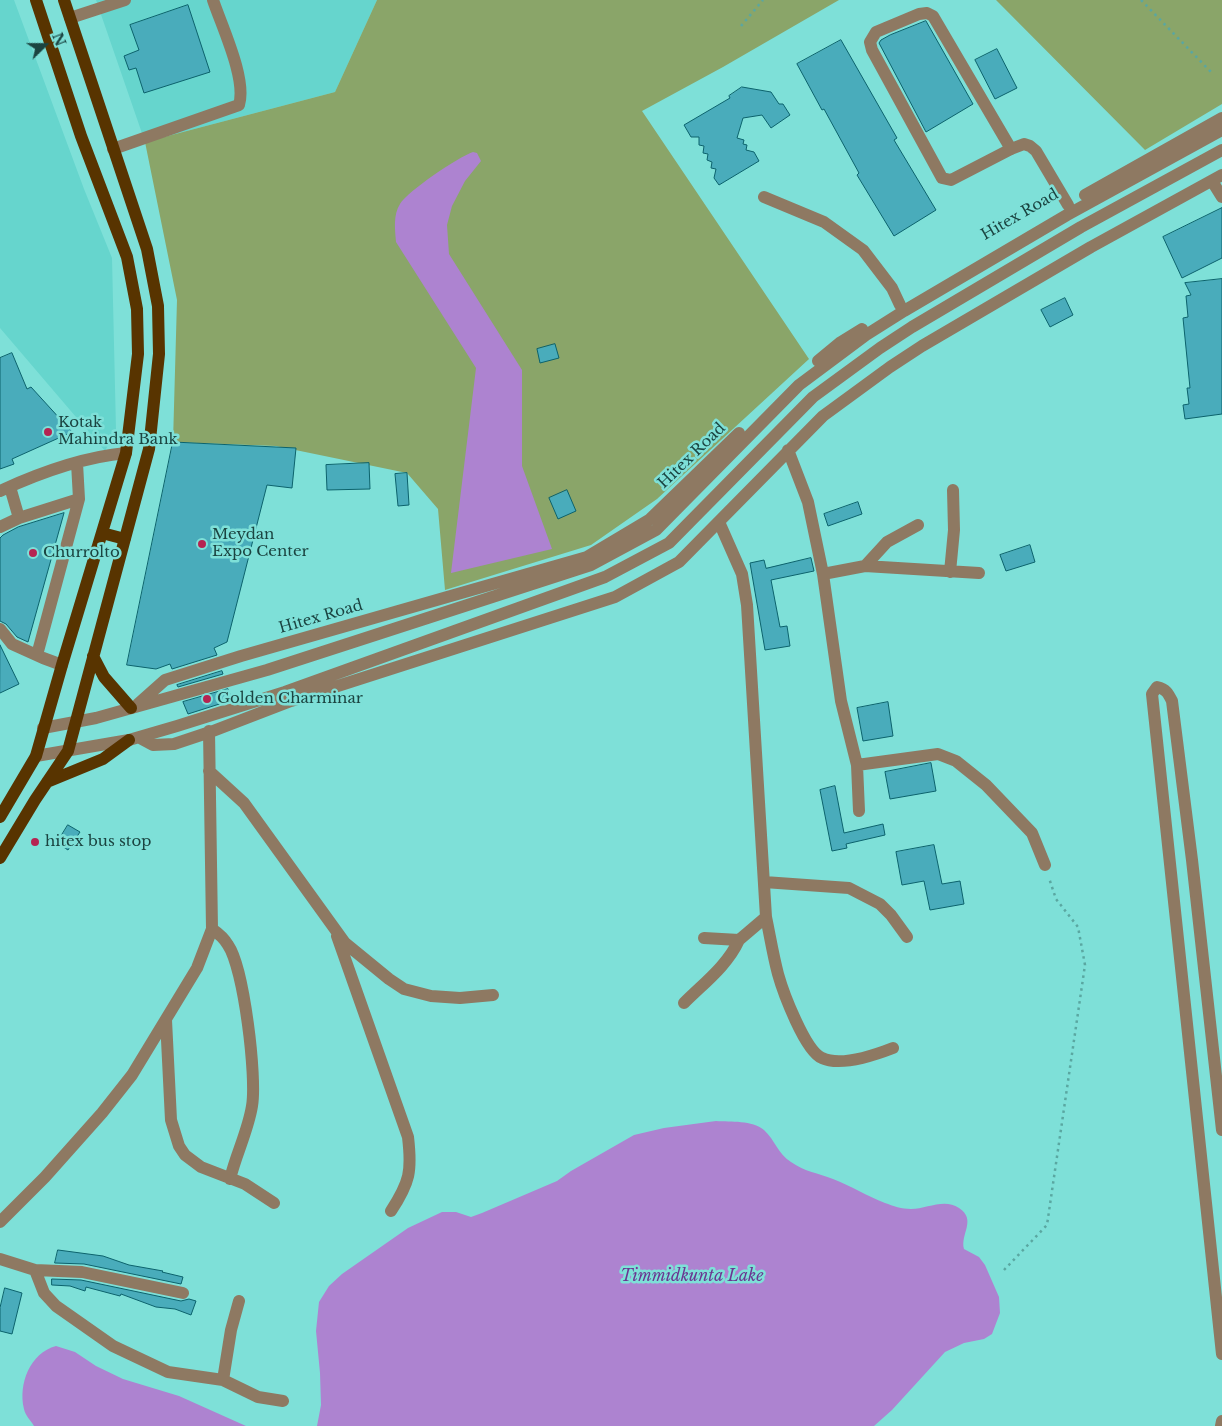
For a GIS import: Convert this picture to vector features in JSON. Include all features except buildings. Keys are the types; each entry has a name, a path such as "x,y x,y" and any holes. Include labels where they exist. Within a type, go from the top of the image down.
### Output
{"main road":[{"path":"0,817 36,756 126,453 138,354 137,309 127,257 81,136 36,0"},
{"path":"0,858 68,751 149,449 159,354 158,306 147,249 64,0"},
{"path":"102,533 125,539"},
{"path":"93,656 104,677 133,708"},
{"path":"47,782 103,759 134,739"}],"street":[{"path":"70,18 125,0"},
{"path":"113,149 238,105 242,96 238,73 213,0"},
{"path":"1011,148 933,16 927,13 919,14 876,32 870,42 872,50 942,178 950,180 1011,148 1024,144 1036,151 1068,205"},
{"name":"Hitex Road","path":"133,708 165,680 587,557 649,520 789,384 841,342 1068,205 1222,118"},
{"name":"Hitex Road","path":"43,728 74,724 267,670 591,565 656,530 799,385 866,336 904,311 1067,215 1222,130"},
{"path":"36,756 134,739 285,692 605,577 669,543 813,397 880,348 1081,227 1222,150"},
{"path":"134,739 153,745 174,744 291,701 615,597 679,562 823,416 890,367 1091,246 1217,178 1222,197"},
{"path":"764,197 824,222 863,250 892,288 900,305"},
{"path":"788,450 808,502 824,574 841,701 857,766 860,810"},
{"path":"19,518 5,489 56,469 107,454 126,453"},
{"path":"37,656 79,499 77,463"},
{"path":"950,572 954,530 954,490"},
{"path":"0,527 19,518 79,499"},
{"path":"719,522 742,574 747,605 766,917 778,975 805,1041 822,1058 840,1061 866,1058 893,1048"},
{"path":"865,566 887,542 918,525"},
{"path":"824,574 865,566 980,573"},
{"path":"0,629 12,644 62,665"},
{"path":"1222,1130 1192,860 1172,702 1169,694 1164,689 1157,687 1152,694 1222,1354"},
{"path":"0,1222 45,1177 102,1113 132,1075 197,968 212,928 209,731"},
{"path":"857,766 938,754 956,761 986,785 1032,833 1045,865"},
{"path":"210,771 244,803 345,943 389,980 404,989 431,996 460,998 493,995"},
{"path":"764,882 850,888 880,904 891,915 907,937"},
{"path":"684,1003 724,964 733,953 739,940 766,917"},
{"path":"212,928 229,945 243,988 253,1080 254,1096 248,1122 230,1179"},
{"path":"335,931 408,1137 411,1161 408,1179 403,1193 391,1211"},
{"path":"704,938 739,940"},
{"path":"166,1020 171,1120 176,1140 185,1156 201,1167 245,1184 274,1203"},
{"path":"0,1259 35,1270 82,1272 183,1293"},
{"path":"35,1270 44,1293 56,1306 112,1346 168,1372 223,1380 258,1397 283,1401"},
{"path":"223,1380 231,1330 239,1301"},
{"path":"1221,1426 1222,1421"}],"path":[{"path":"741,26 763,0"},
{"path":"1141,0 1211,72"},
{"path":"1004,1270 1047,1225 1085,965 1078,927 1056,899 1045,865"}],"shaded area":[{"path":"0,0 14,0 84,189 112,258 116,430 105,451 0,328"},
{"path":"96,0 377,0 335,92 145,142"}],"green space":[{"path":"377,0 839,0 642,111 809,359 657,499 591,545 445,590 438,509 407,473 276,446 173,442 177,300 145,142 335,92"},
{"path":"996,0 1222,0 1222,104 1145,150"}],"water":[{"path":"473,152 477,153 481,161 465,181 452,206 447,225 449,254 522,370 522,466 552,549 451,573 476,368 396,242 395,222 398,208 405,198 445,167"},
{"name":"Timmidkunta Lake","path":"716,1121 741,1122 759,1127 768,1134 783,1155 796,1165 840,1182 888,1204 908,1209 941,1204 953,1205 959,1208 967,1217 967,1227 963,1243 964,1249 979,1257 985,1265 999,1297 1000,1313 992,1334 984,1339 964,1343 945,1352 892,1410 874,1426 317,1426 321,1405 316,1331 319,1302 329,1286 342,1274 408,1228 442,1212 456,1212 471,1217 557,1181 634,1135 664,1128"},
{"path":"56,1346 75,1352 96,1366 123,1379 179,1396 246,1426 34,1426 24,1409 23,1390 25,1380 33,1362 39,1355"}],"place":[{"name":"Kotak Mahindra Bank","path":"48,432"},
{"name":"Meydan Expo Center","path":"202,544"},
{"name":"Churrolto","path":"33,553"},
{"name":"Golden Charminar","path":"207,699"},
{"name":"hitex bus stop","path":"35,842"}]}
